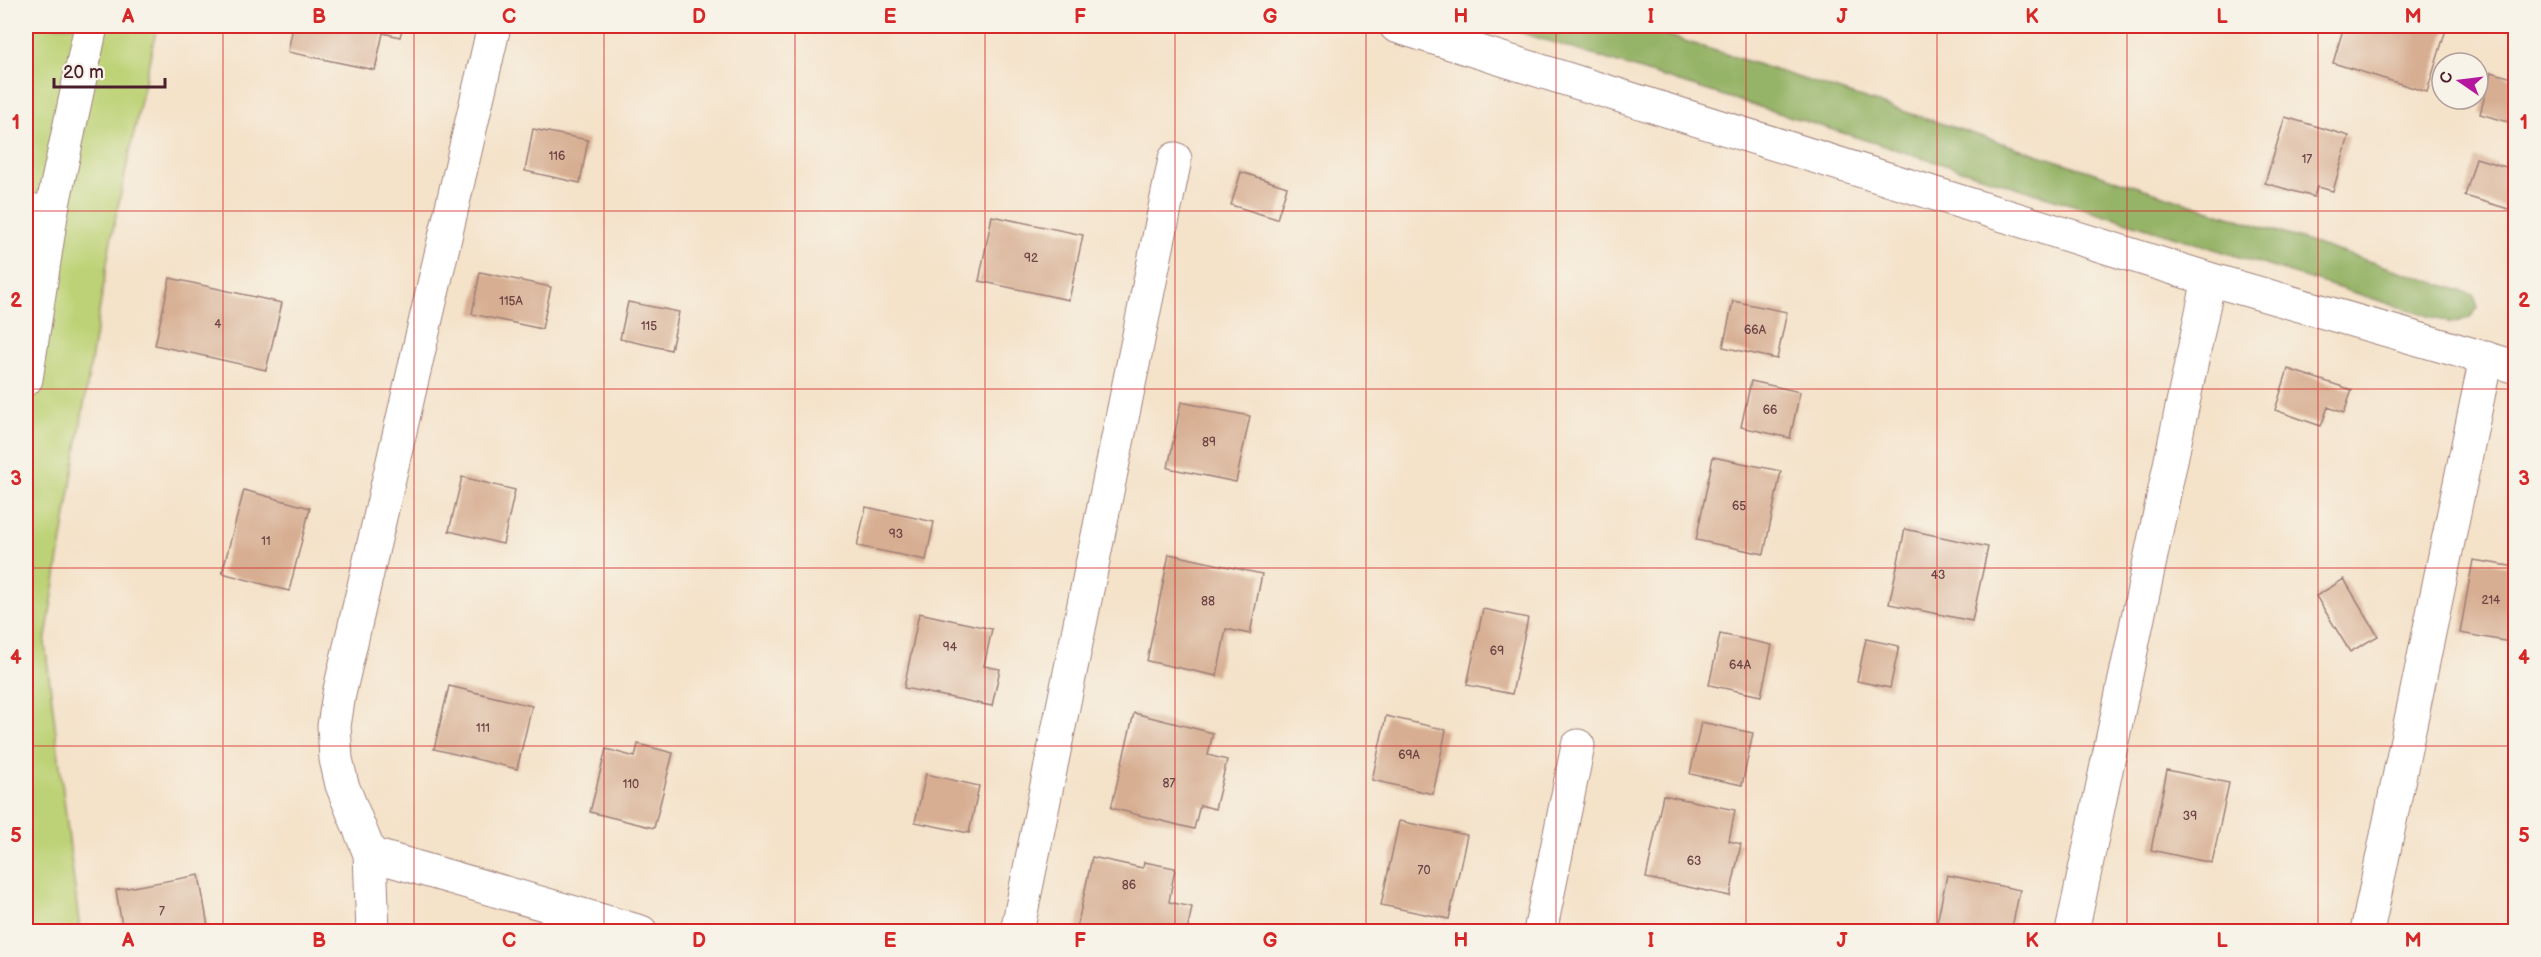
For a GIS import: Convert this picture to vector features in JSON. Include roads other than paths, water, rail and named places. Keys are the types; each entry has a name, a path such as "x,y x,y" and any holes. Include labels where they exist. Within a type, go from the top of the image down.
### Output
{"street":[{"path":"26,380 39,205 91,26"},
{"path":"374,932 370,854 342,785 336,759 334,726 339,694 494,26"},
{"path":"1396,26 2209,279 2508,364 2367,932"},
{"path":"1017,932 1175,159"},
{"path":"2072,932 2209,279"},
{"path":"1540,932 1578,746"},
{"path":"370,854 641,932"}]}
